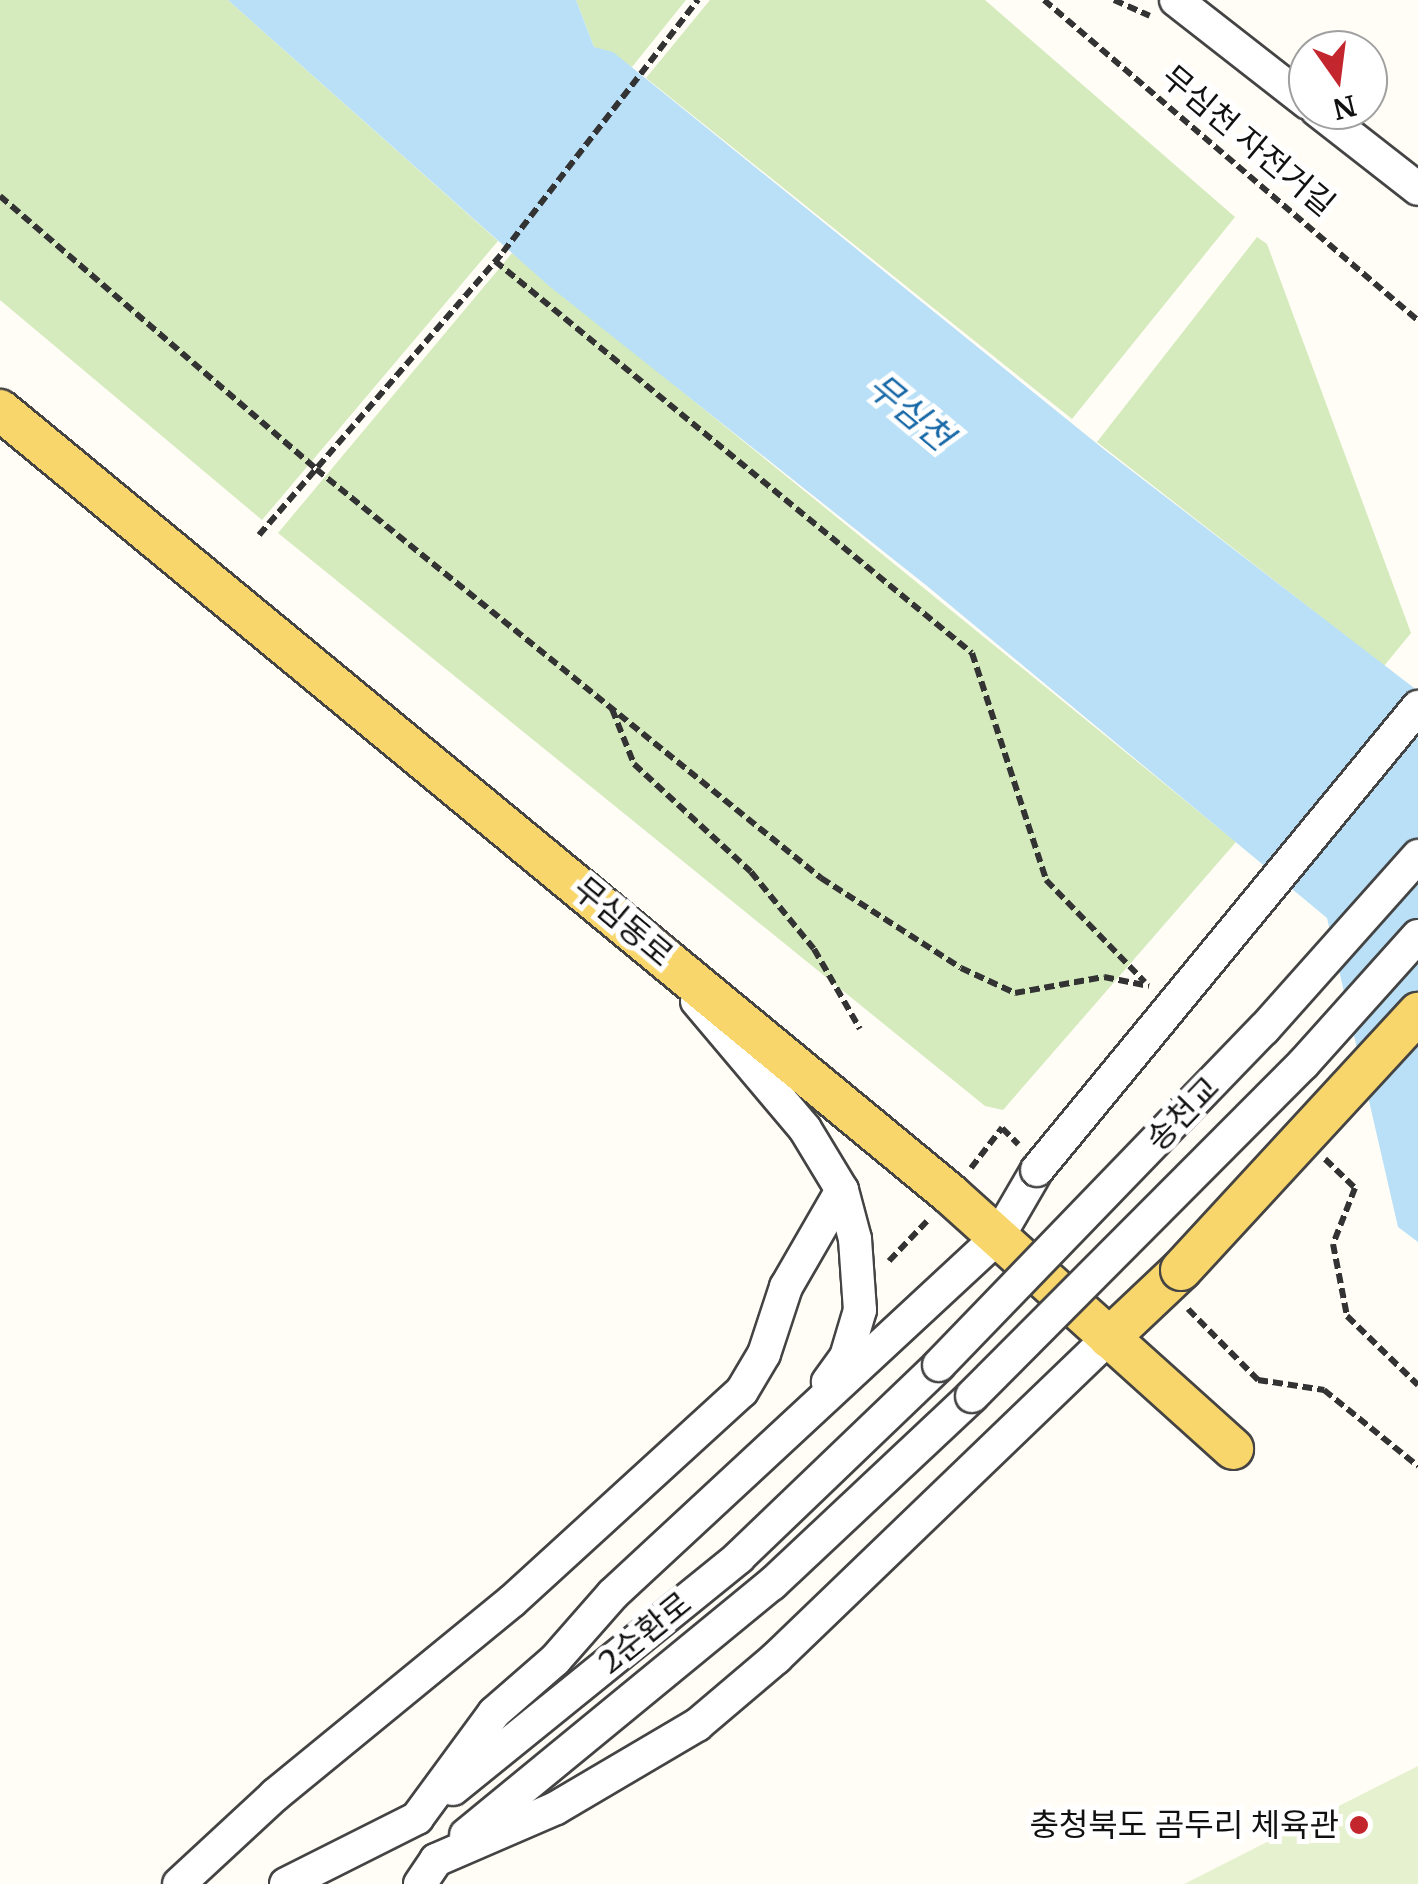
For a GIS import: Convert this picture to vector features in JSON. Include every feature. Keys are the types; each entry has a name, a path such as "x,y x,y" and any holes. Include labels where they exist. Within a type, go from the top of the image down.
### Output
{"main road":[{"name":"무심동로","path":"0,410 645,940 998,1237 1234,1449"},
{"path":"1109,1338 1173,1277 1418,1013"}],"street":[{"path":"1176,0 1288,87"},
{"path":"1343,130 1418,189"},
{"path":"286,1884 417,1818 494,1713 556,1660 613,1594 765,1460 998,1237 1037,1170 1418,707"},
{"name":"송천교","path":"940,1365 1264,1029 1418,856"},
{"name":"송천교","path":"972,1396 1303,1064 1418,936"},
{"path":"645,940 805,1129 842,1190 856,1239 860,1310 846,1358 765,1460"},
{"path":"179,1884 275,1795 512,1600 742,1390 764,1354 786,1287 842,1190"},
{"path":"428,1872 556,1808 697,1725 776,1658 1109,1338"},
{"name":"2순환로","path":"336,1884 740,1557 940,1365"},
{"name":"2순환로","path":"407,1884 428,1872 772,1584 972,1396"}],"path":[{"path":"259,535 503,252 698,0"},
{"name":"무심천 자전거길","path":"1044,0 1418,320"},
{"path":"0,196 316,469 821,878 961,968 1015,993 1104,976 1145,982"},
{"path":"495,261 972,654 1046,880 1159,996"},
{"path":"612,708 634,764 752,872 814,949 860,1029"},
{"path":"1313,1147 1355,1188 1333,1244 1347,1316 1418,1385"},
{"path":"1173,1277 1258,1380 1324,1390 1418,1466"}],"green space":[{"path":"0,0 228,0 498,241 262,520 0,300"},
{"path":"576,0 686,0 632,67 594,47"},
{"path":"710,0 985,0 1235,217 1072,419 646,78"},
{"path":"1257,237 1267,244 1411,633 1384,666 1097,442"},
{"path":"512,253 1236,842 1003,1110 985,1106 278,533"},
{"name":"충청북도 곰두리 체육관","path":"1418,1766 1418,1884 1184,1884"}],"water":[{"name":"무심천","path":"228,0 576,0 594,47 613,52 1106,451 1418,691 1418,1242 1398,1227 1327,918 927,586 549,286"}],"place":[{"name":"충청북도 곰두리 체육관","path":"1359,1825"}]}
